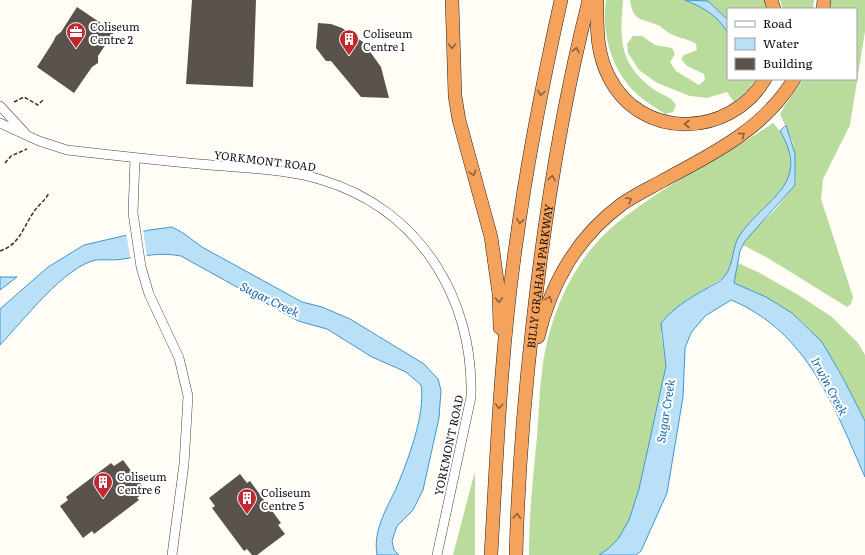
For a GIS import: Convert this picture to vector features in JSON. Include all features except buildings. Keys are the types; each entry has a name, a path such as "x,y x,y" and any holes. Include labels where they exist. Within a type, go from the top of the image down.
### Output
{"highway":[{"path":"491,555 500,388 517,237 546,65 561,0"},
{"name":"BILLY GRAHAM PARKWAY","path":"516,555 525,391 542,241 571,70 589,0"},
{"path":"597,0 597,40 608,76 620,94 630,104 648,115 665,122 680,124 715,121 745,104 764,80"},
{"path":"451,2 455,96 461,127 491,237 499,294 500,388"},
{"path":"525,391 548,299 570,258 583,241 606,217 623,204 717,152 746,132 775,104 793,80"}],"street":[{"name":"YORKMONT ROAD","path":"0,106 26,134"},
{"name":"YORKMONT ROAD","path":"0,123 39,141 67,150 275,171 320,179 353,192 375,205 401,224 421,244 437,265 452,292 463,322 472,374 471,397 437,555"},
{"path":"135,158 134,213 137,247 143,276 149,294 183,371 188,396 186,435 172,555"}],"path":[{"path":"14,102 24,97 38,105 44,98"},
{"path":"5,163 11,156 27,150"},
{"path":"0,251 16,242 32,214 49,193"}],"green space":[{"path":"606,0 623,0 621,26 627,59 641,78 655,90 674,102 676,105 673,112 665,114 645,101 630,87 622,76 610,52 607,39 605,26"},
{"path":"630,0 765,0 768,8 727,8 727,80 755,80 747,91 734,102 727,92 707,98 690,96 657,83 639,70 628,53 627,44 633,36 642,36 655,45 672,48 675,54 670,62 676,71 699,85 705,80 704,74 687,66 681,59 684,55 697,50 696,44 671,34 660,26 640,19 636,16 631,7"},
{"path":"780,0 814,0 813,8 783,8"},
{"path":"829,0 865,0 865,31 850,125 823,179 821,199 853,297 851,304 847,307 768,258 743,245 752,232 774,211 796,181 793,143 780,114 802,80 857,80 857,8 829,8"},
{"path":"773,123 780,131 789,148 791,173 782,191 742,232 729,270 723,278 688,299 667,316 661,333 666,366 639,489 629,521 618,539 608,549 599,555 529,555 541,379 545,350 557,309 576,271 601,237 635,209 674,183 754,136"},
{"path":"738,263 758,272 800,296 832,317 858,343 865,355 865,421 834,362 815,335 791,313 778,304 734,283"},
{"path":"475,471 475,555 453,555"}],"water":[{"path":"685,0 708,1 727,19 727,32 715,17"},
{"path":"786,125 795,154 795,185 745,241 740,251 734,283 766,297 792,313 822,342 843,378 865,421 865,477 842,424 829,399 815,374 799,352 780,331 758,314 731,300 705,316 691,333 685,348 683,397 667,493 641,551 636,555 599,555 608,549 618,539 629,520 639,489 666,366 661,323 670,313 724,277 730,266 736,243 742,232 782,188 788,177 791,164 788,149 780,131"},
{"name":"Sugar Creek","path":"172,227 202,247 302,302 322,307 350,319 424,364 438,379 441,390 439,418 423,490 413,510 397,526 392,541 394,550 399,555 377,555 376,546 378,530 410,453 421,410 421,385 406,372 372,357 327,329 298,321 181,256 159,254 120,260 96,260 84,264 58,283 0,345 0,309 48,267 84,245 149,230"},
{"path":"0,277 17,277 0,290"}],"pier":[{"path":"143,229 147,257 131,260 126,233"}],"place":[{"name":"Coliseum Centre 2","path":"76,49"},
{"name":"Coliseum Centre 1","path":"349,56"},
{"name":"Coliseum Centre 6","path":"103,499"},
{"name":"Coliseum Centre 5","path":"247,515"}],"water label":[{"name":"Irwin Creek","path":"830,386"}]}
